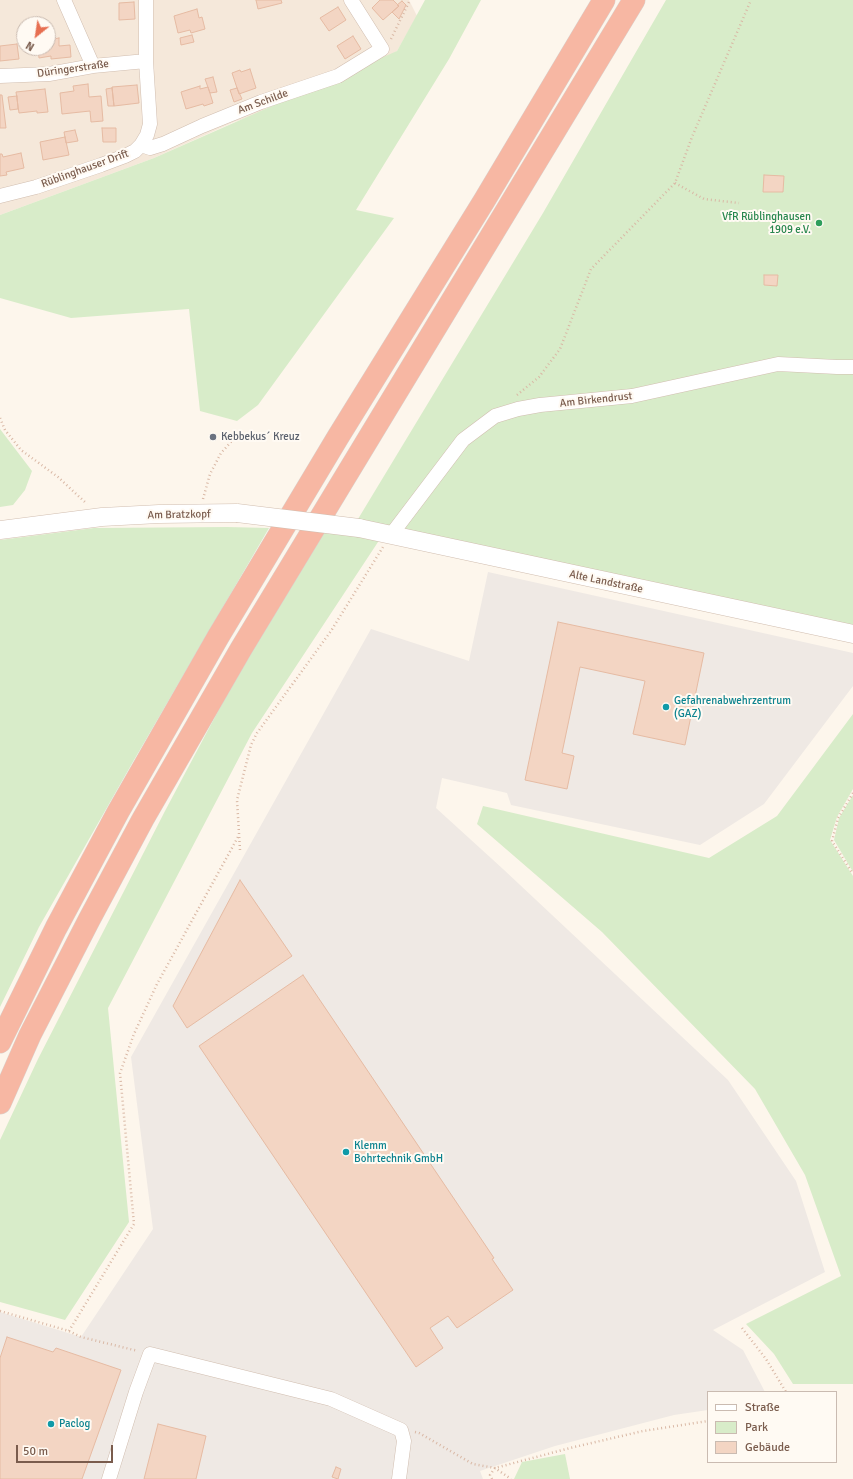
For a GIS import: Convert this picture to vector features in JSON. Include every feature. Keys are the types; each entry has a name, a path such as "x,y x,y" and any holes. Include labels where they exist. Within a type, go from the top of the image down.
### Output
{"highway":[{"path":"0,1042 56,928 118,812 218,637 334,444 484,201 604,0"},
{"path":"0,1103 30,1035 89,920 143,819 240,649 634,0"}],"street":[{"path":"64,0 93,66"},
{"name":"Rüblinghauser Drift","path":"0,196 36,187 125,156 135,151 141,145 147,135 150,124 146,61 146,0"},
{"path":"352,0 382,49"},
{"name":"Am Schilde","path":"141,145 150,148 163,144 261,102 338,76 382,49"},
{"name":"Düringerstraße","path":"0,76 49,74 93,66 146,61"},
{"name":"Am Birkendrust","path":"391,535 463,440 495,416 540,405 632,396 778,364 853,367"},
{"name":"Am Bratzkopf","path":"0,530 102,517 159,514 237,513 359,528"},
{"name":"Alte Landstraße","path":"359,528 853,634"},
{"path":"109,1479 136,1392 150,1354 331,1399 401,1430 404,1441 399,1479"}],"path":[{"path":"382,49 388,46 410,0"},
{"path":"495,416 523,389 539,377 560,349 591,269 675,183 692,137 751,0"},
{"path":"675,183 704,199 739,203"},
{"path":"0,418 5,430 21,450 58,477 102,517"},
{"path":"202,503 210,474 218,458 239,433"},
{"path":"240,850 238,838 237,800 251,745 257,733 331,631 391,535"},
{"path":"853,792 838,818 832,841 853,874"},
{"path":"69,1331 134,1224 120,1073 134,1034 157,984 238,838"},
{"path":"0,1311 69,1331 81,1337 150,1354"},
{"path":"742,1328 766,1360 785,1391"},
{"path":"492,1479 490,1476 495,1468 570,1448 643,1431 707,1421"},
{"path":"401,1430 419,1433 473,1464 495,1468 511,1479"}],"shaded area":[{"path":"0,0 409,0 417,16 397,51 351,84 234,122 154,158 0,215"},
{"path":"488,572 853,653 853,686 764,804 700,845 511,805 507,793 442,778 436,808 728,1080 796,1181 825,1272 713,1330 743,1350 764,1391 707,1391 707,1410 674,1415 555,1446 480,1471 483,1479 0,1479 0,1312 81,1337 153,1229 131,1057 371,629 469,661"}],"green space":[{"path":"425,0 481,0 449,59 356,210 394,218 258,405 237,421 200,411 189,309 71,318 0,298 0,215 154,158 397,51"},
{"path":"666,0 853,0 853,627 689,594 614,575 399,531 466,442 497,419 577,400 576,396 534,400 495,413 461,438 432,477 389,528 358,519 543,213"},
{"path":"0,429 32,471 25,490 13,505 0,507"},
{"path":"94,528 269,528 39,927 0,1007 0,540"},
{"path":"325,530 380,539 252,733 108,1008 129,1222 65,1320 0,1302 0,1140 38,1059 165,811 250,651"},
{"path":"853,714 853,789 837,817 830,840 853,876 853,1384 793,1384 774,1354 746,1324 841,1276 805,1175 755,1089 602,932 477,824 483,806 709,858 777,816"},
{"path":"853,795 853,872 834,840 839,818"},
{"path":"565,1454 570,1479 514,1479 522,1462"}],"building":[{"path":"256,0 281,0 282,3 258,9"},
{"path":"380,0 393,0 399,6 383,20 372,8"},
{"path":"402,1 406,5 399,19 392,12"},
{"path":"134,2 135,19 119,20 119,3"},
{"path":"338,7 346,20 329,31 320,18"},
{"path":"197,9 199,18 202,17 205,29 191,33 190,30 178,33 174,16"},
{"path":"192,35 194,42 181,45 180,38"},
{"path":"353,36 361,49 345,59 337,46"},
{"path":"59,38 59,46 70,45 71,57 51,59 51,56 56,56 56,39"},
{"path":"16,44 16,56 19,56 19,59 0,61 0,46"},
{"path":"39,56 51,56 39,58"},
{"path":"250,69 256,88 239,94 232,73"},
{"path":"213,77 217,92 210,93 205,79"},
{"path":"88,84 89,97 101,96 103,121 91,122 90,111 62,114 60,93 74,91 73,86"},
{"path":"137,85 139,103 114,106 112,87"},
{"path":"200,86 200,89 208,87 213,103 186,109 181,92"},
{"path":"112,88 114,106 108,106 106,89"},
{"path":"237,88 242,99 234,102 230,90"},
{"path":"45,89 48,112 37,113 37,111 19,113 16,92"},
{"path":"0,95 2,95 6,128 0,128"},
{"path":"17,96 18,109 10,110 8,97"},
{"path":"102,128 116,128 116,142 103,142"},
{"path":"75,130 78,141 66,143 64,132"},
{"path":"65,137 69,155 43,160 40,142"},
{"path":"21,153 24,168 6,172 7,175 0,176 0,154 2,154 3,157"},
{"path":"764,175 784,176 783,192 763,192"},
{"path":"764,275 778,275 777,286 764,285"},
{"name":"Gefahrenabwehrzentrum (GAZ)","path":"558,622 704,653 685,745 633,734 645,681 580,667 562,753 574,756 567,789 525,780"},
{"path":"240,880 292,956 187,1028 173,1006"},
{"name":"Klemm Bohrtechnik GmbH","path":"303,975 494,1258 492,1259 513,1290 457,1328 448,1316 430,1328 443,1348 416,1367 199,1046"},
{"name":"Paclog","path":"7,1337 53,1352 56,1348 121,1370 82,1479 0,1479 0,1358"},
{"path":"158,1424 206,1436 196,1479 144,1479"},
{"path":"336,1467 341,1469 338,1479 332,1477"}],"place":[{"name":"VfR Rüblinghausen 1909 e.V.","path":"819,223"},
{"name":"Kebbekus´ Kreuz","path":"213,437"},
{"name":"Gefahrenabwehrzentrum (GAZ)","path":"666,707"},
{"name":"Klemm Bohrtechnik GmbH","path":"346,1152"},
{"name":"Paclog","path":"51,1424"}]}
